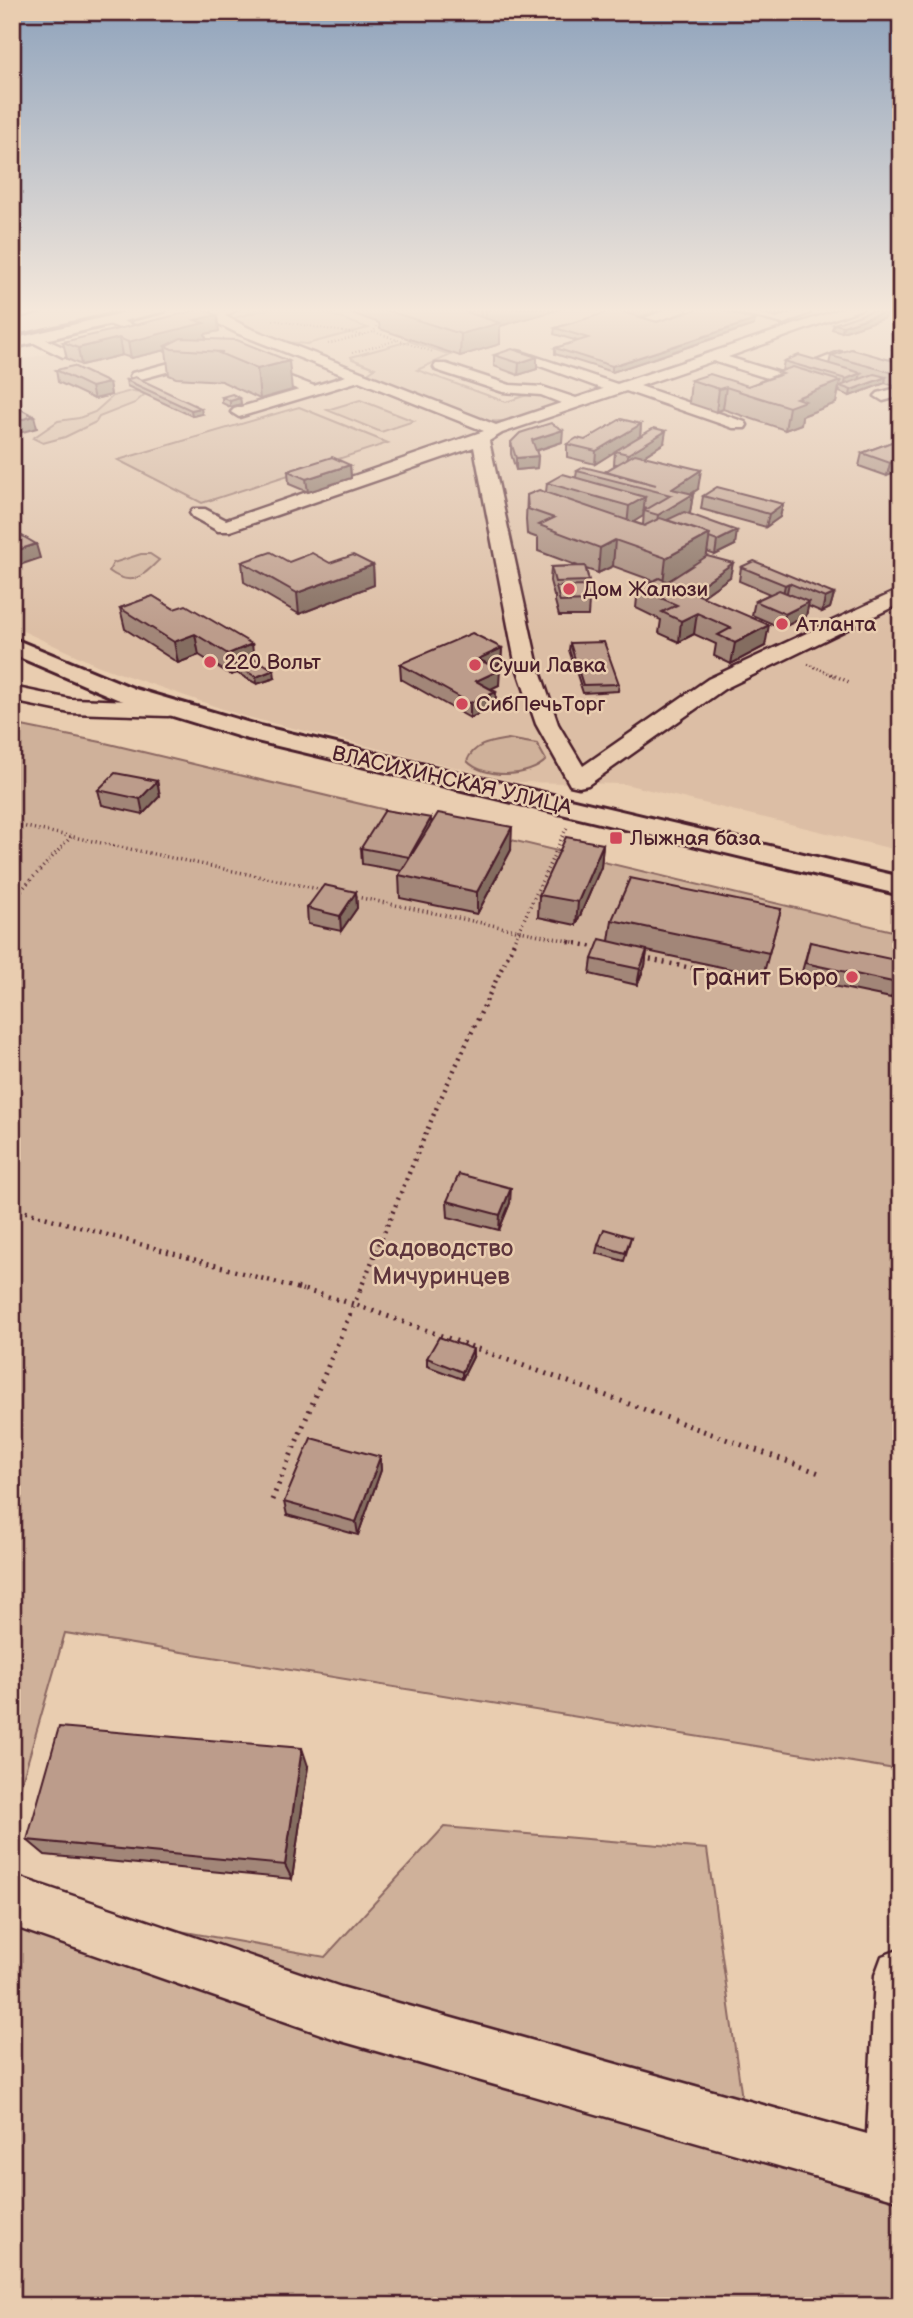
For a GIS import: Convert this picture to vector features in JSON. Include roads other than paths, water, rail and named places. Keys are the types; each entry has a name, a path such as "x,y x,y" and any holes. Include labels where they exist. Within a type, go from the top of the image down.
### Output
{"main road":[{"name":"ВЛАСИХИНСКАЯ УЛИЦА","path":"12,645 113,689 168,709 304,745 901,886"}],"street":[{"path":"448,416 489,435"},
{"path":"199,513 224,527 538,416"},
{"path":"711,416 739,425"},
{"path":"489,435 526,662 547,724 579,780 575,810"},
{"path":"579,780 716,684 901,594"},
{"path":"12,694 70,706 168,709"},
{"path":"12,1900 341,2014 894,2170 901,1975"}],"place":[{"name":"Дом Жалюзи","path":"569,589"},
{"name":"Атланта","path":"782,624"},
{"name":"220 Вольт","path":"210,662"},
{"name":"Суши Лавка","path":"475,665"},
{"name":"СибПечьТорг","path":"462,704"},
{"name":"Лыжная база","path":"616,838"},
{"name":"Гранит Бюро","path":"852,977"}],"park label":[{"name":"Садоводство Мичуринцев","path":"441,1262"}]}
